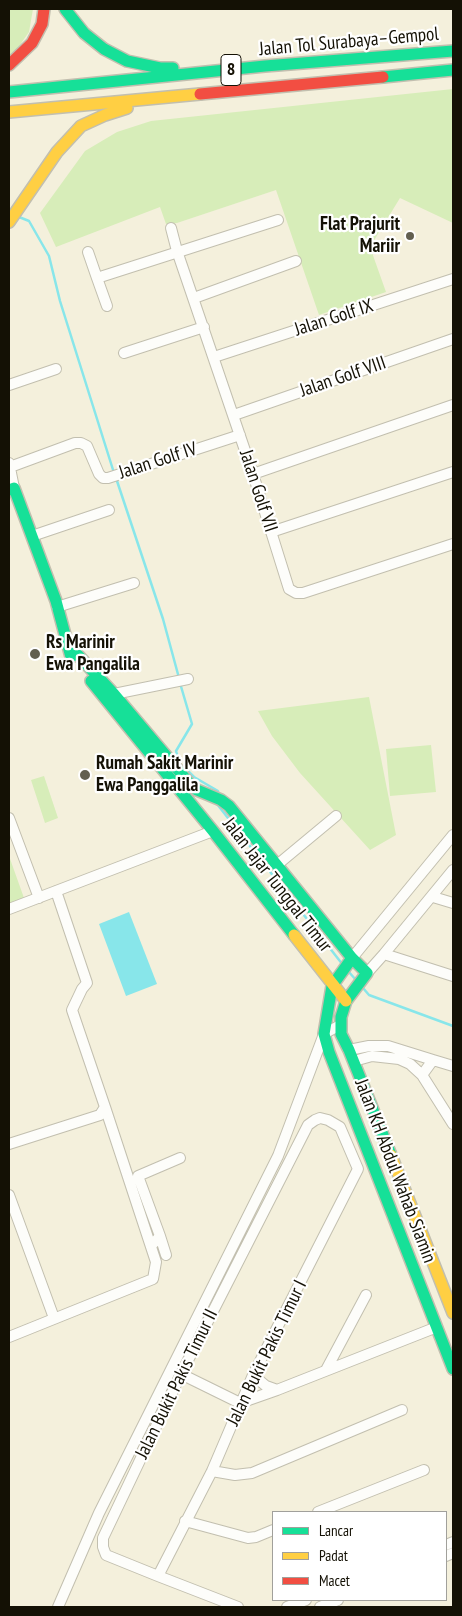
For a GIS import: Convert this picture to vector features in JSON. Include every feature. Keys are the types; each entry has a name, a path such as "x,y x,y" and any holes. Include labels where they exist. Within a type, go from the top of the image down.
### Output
{"main road":[{"path":"9,65 32,43 42,24 44,9"},
{"path":"64,9 84,33 104,49 128,61 160,68 265,66"},
{"name":"Jalan Tol Surabaya–Gempol","path":"9,92 265,66 453,51"},
{"name":"Jalan Tol Surabaya–Gempol","path":"9,112 453,70"},
{"path":"9,222 57,152 81,126 105,114 147,101 236,90"},
{"name":"Jalan Jajar Tunggal Timur","path":"12,489 32,536 57,607 70,649 70,656 190,784 197,790 221,800 229,806 350,960 365,976"},
{"name":"Jalan Jajar Tunggal Timur","path":"109,696 347,1000"},
{"path":"333,984 350,960"},
{"path":"340,1025 347,1000 365,976"},
{"name":"Jalan KH Abdul Wahab Siamin","path":"333,984 324,1034 329,1052 453,1369"},
{"name":"Jalan KH Abdul Wahab Siamin","path":"340,1025 341,1034 453,1313"},
{"path":"408,1254 419,1254 426,1246"},
{"path":"418,1279 426,1271 437,1272"}],"street":[{"path":"97,278 278,220"},
{"name":"Jalan Golf VII","path":"171,228 177,251 234,415 289,589 296,593 302,593 453,544"},
{"path":"88,252 107,306"},
{"path":"194,298 296,261"},
{"name":"Jalan Golf IX","path":"214,357 453,278"},
{"path":"124,353 204,327"},
{"name":"Jalan Golf VIII","path":"234,415 453,339"},
{"path":"9,385 56,369"},
{"path":"253,474 453,405"},
{"name":"Jalan Golf IV","path":"9,465 75,443 81,443 87,446 99,474 103,478 108,478 240,435"},
{"path":"9,465 12,489"},
{"path":"271,532 453,472"},
{"path":"32,536 109,510"},
{"path":"57,607 134,583"},
{"path":"109,696 188,679"},
{"path":"277,866 336,816"},
{"path":"9,818 39,898"},
{"path":"9,909 213,831"},
{"path":"350,960 453,835"},
{"path":"365,976 453,870"},
{"path":"9,1337 153,1279 156,1262 72,1010 87,983 56,891"},
{"path":"433,896 453,903"},
{"path":"384,954 453,976"},
{"path":"58,1607 99,1514 278,1156 324,1034 340,1025"},
{"path":"351,1055 369,1046 388,1046 453,1066"},
{"path":"351,1055 399,1059 410,1064 422,1075 453,1124"},
{"path":"422,1075 433,1060"},
{"path":"9,1144 100,1115 105,1107"},
{"name":"Jalan Bukit Pakis Timur II","path":"238,1607 106,1555 103,1547 103,1538 181,1374 308,1125 320,1118 337,1124 341,1130"},
{"name":"Jalan Bukit Pakis Timur I","path":"158,1576 185,1520 212,1471 253,1375 358,1169 341,1130"},
{"path":"166,1255 138,1176 180,1158"},
{"path":"9,1195 54,1318"},
{"path":"151,1246 160,1236"},
{"path":"326,1370 366,1295"},
{"path":"181,1374 240,1403 437,1327"},
{"path":"253,1375 266,1386 277,1390"},
{"path":"212,1471 235,1475 252,1473 402,1410"},
{"path":"321,1511 424,1470"},
{"path":"185,1520 248,1538 272,1530"},
{"path":"287,1607 303,1601"},
{"path":"320,1607 335,1601"}],"green space":[{"path":"9,9 33,9 29,32 15,52 9,56"},
{"path":"453,89 453,223 400,198 370,247 386,292 319,315 276,190 177,223 166,224 160,207 56,247 40,213 85,151 117,132 151,121"},
{"path":"369,697 396,835 370,850 300,773 272,736 258,711"},
{"path":"431,745 436,792 390,796 386,749"},
{"path":"44,776 58,818 45,823 31,780"},
{"path":"9,856 24,898 9,904"}],"water":[{"path":"129,912 157,984 126,996 99,924"}],"waterway":[{"path":"19,217 29,221 49,256 60,301 114,473"},
{"path":"116,478 163,619 179,678"},
{"path":"179,761 176,751 192,724 180,683"},
{"path":"187,770 194,777 218,791 218,793"},
{"path":"217,804 343,965"},
{"path":"348,971 356,980"},
{"path":"363,988 369,995 453,1026"}],"traffic: fast":[{"path":"65,9 84,33 104,49 127,61 160,68 173,68"},
{"path":"9,92 265,66 453,51"},
{"path":"383,77 453,70"},
{"path":"9,490 14,488 56,601 71,657"},
{"path":"70,649 114,694 190,784 197,790 221,800 229,806 352,958 367,973 346,1001 341,1017 341,1034 391,1155"},
{"path":"91,681 213,831 294,935"},
{"path":"352,958 332,986 324,1034 329,1052 453,1369"}],"traffic: slow":[{"path":"9,112 200,94"},
{"path":"9,222 57,152 81,126 127,108"},
{"path":"294,935 346,1001"},
{"path":"391,1155 453,1313"}],"traffic: jam":[{"path":"9,65 32,43 42,24 44,9"},
{"path":"200,94 383,77"}],"place":[{"name":"Flat Prajurit Mariir","path":"410,236"},
{"name":"Rs Marinir Ewa Pangalila","path":"35,654"},
{"name":"Rumah Sakit Marinir Ewa Panggalila","path":"85,775"}]}
